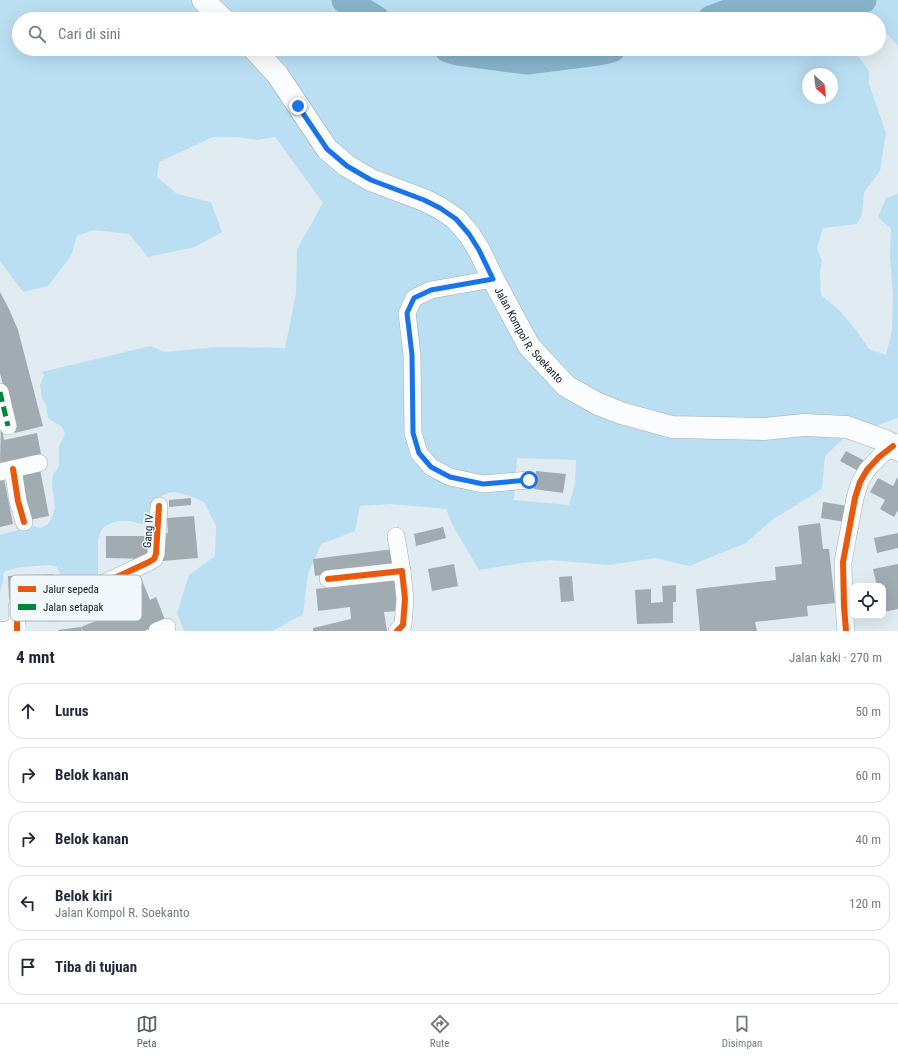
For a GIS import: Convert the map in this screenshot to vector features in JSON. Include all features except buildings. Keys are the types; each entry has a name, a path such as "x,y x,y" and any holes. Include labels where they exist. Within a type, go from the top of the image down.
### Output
{"main road":[{"path":"203,0 216,12"},
{"name":"Jalan Kompol R. Soekanto","path":"260,56 277,74 327,149 336,157 347,166 371,180 424,200 440,208 456,219 469,234 479,250 529,346 566,386 598,404 615,411 672,427 764,429 804,425 847,427 896,446"}],"street":[{"path":"493,279 431,290 414,298 407,313 412,355 413,433 419,453 431,467 450,477 483,484 529,480"},
{"path":"0,397 8,426"},
{"path":"846,631 843,562 855,498 860,482 867,470 879,457 896,446"},
{"path":"24,522 7,471 39,463"},
{"name":"Gang IV","path":"121,575 154,558 156,554 159,506"},
{"path":"396,536 405,599 403,625 397,631"},
{"path":"328,579 402,571"},
{"path":"0,630 17,630"}],"shaded area":[{"path":"0,0 898,0 898,46 886,34 886,12 12,12 12,56 858,56 869,71 869,84 886,133 880,171 864,192 862,215 857,224 823,228 817,248 822,261 820,271 821,295 840,311 869,349 886,355 892,331 893,295 890,258 891,229 878,217 886,198 898,194 898,418 845,437 825,456 822,489 772,520 746,543 689,566 656,558 609,565 550,560 479,570 453,526 446,509 391,504 360,506 355,531 321,544 308,574 303,614 273,631 184,631 177,613 189,575 215,556 216,526 204,502 174,492 164,495 152,504 143,524 130,521 119,521 111,523 102,529 98,539 98,575 60,575 57,567 50,565 22,567 5,571 3,574 0,593 0,535 33,526 40,528 47,525 51,520 55,508 52,483 53,475 59,466 59,446 65,434 62,427 48,418 46,405 42,399 40,385 44,375 42,372 150,346 165,352 217,347 285,348 296,293 297,249 323,203 275,137 257,140 237,137 213,137 159,162 157,177 177,194 211,202 222,232 195,247 148,257 129,234 94,230 77,236 71,256 48,286 23,292 0,261","holes":["517,458 576,460 575,484 569,505 514,500"]},
{"path":"44,621 61,621 49,622"}],"waterway":[{"path":"345,0 365,12"},
{"path":"737,12 863,0"},
{"path":"489,56 527,61 566,56"}],"marked path":[{"path":"0,392 8,426"}],"cycle path":[{"path":"846,631 843,562 855,498 860,482 867,470 879,457 893,446"},
{"path":"13,469 18,501 24,522"},
{"path":"121,575 154,559 156,554 159,506"},
{"path":"328,579 402,571 405,599 403,625 397,631"},
{"path":"17,621 17,631"}],"route":[{"path":"298,106 327,149 347,166 371,180 424,200 440,208 456,219 469,234 479,250 493,279 431,290 414,298 407,313 412,355 413,433 419,453 431,467 450,477 483,484 529,480"}]}
